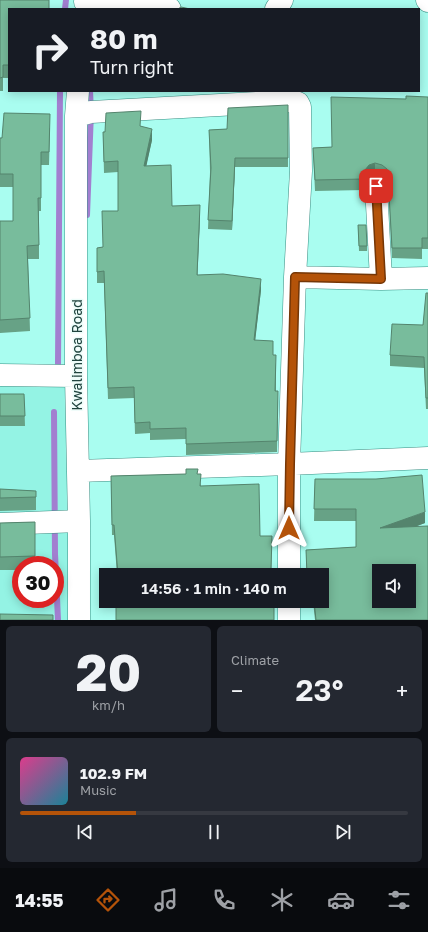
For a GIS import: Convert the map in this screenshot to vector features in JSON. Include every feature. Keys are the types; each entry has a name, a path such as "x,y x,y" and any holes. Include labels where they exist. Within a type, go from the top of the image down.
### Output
{"street":[{"path":"85,4 153,8"},
{"name":"Kwalimboa Road","path":"78,92 76,116 76,376 79,521 79,620"},
{"path":"76,116 91,112 295,101 300,107 301,172 295,277 289,568"},
{"path":"376,186 381,279"},
{"path":"295,277 381,279 428,278"},
{"path":"0,375 76,376"},
{"path":"78,470 290,464 428,458"},
{"path":"0,524 79,521"},
{"path":"289,608 289,620"}],"shaded area":[{"path":"66,385 69,620 0,620 0,386"}],"building":[{"path":"0,0 49,0 49,8 8,8 8,65 3,65 3,77 0,78"},
{"path":"406,96 428,97 428,238 422,238 422,248 392,248 388,175 387,169 382,165 375,163 369,165 365,170 364,179 315,180 313,148 332,147 331,97 406,99"},
{"path":"288,105 288,158 235,158 232,221 208,220 211,168 209,130 227,129 228,108"},
{"path":"141,111 140,126 152,129 144,166 171,165 172,206 200,205 197,275 223,274 261,279 254,340 273,341 273,355 276,355 275,391 278,391 277,441 186,444 186,428 150,429 150,422 135,423 134,387 108,388 104,271 97,272 97,248 103,247 102,211 118,211 118,161 104,162 103,132 105,132 106,113"},
{"path":"4,113 50,114 49,152 41,152 41,198 38,198 39,245 27,246 30,318 0,320 0,221 13,221 13,174 0,174 0,138 2,138"},
{"path":"358,225 366,225 367,246 359,246"},
{"path":"426,293 428,293 428,398 426,398 424,357 390,355 392,324 423,325"},
{"path":"0,394 24,394 25,416 0,416"},
{"path":"186,469 198,469 197,474 201,474 200,486 259,484 260,536 272,536 271,568 117,568 114,525 112,525 111,476 186,474"},
{"path":"422,475 425,512 380,528 428,526 428,620 316,620 315,608 329,608 329,568 307,568 306,550 356,547 356,509 314,509 315,479 376,479"},
{"path":"0,489 36,491 36,497 0,498"},
{"path":"35,522 35,556 0,557 0,523"},
{"path":"116,608 274,608 274,620 116,620"},
{"path":"0,614 53,615 53,620 0,620"}],"waterway":[{"path":"65,8 66,0"},
{"path":"58,365 60,92"},
{"path":"87,215 91,112 90,92"},
{"path":"54,412 55,554 58,620"}],"route":[{"path":"289,528 295,277 381,279 376,186"}]}
